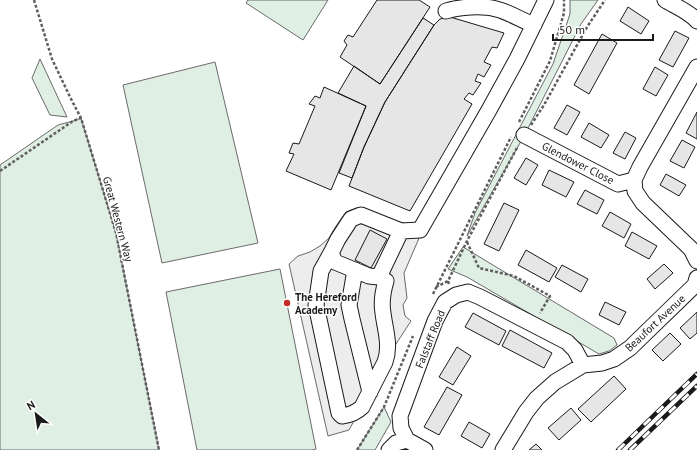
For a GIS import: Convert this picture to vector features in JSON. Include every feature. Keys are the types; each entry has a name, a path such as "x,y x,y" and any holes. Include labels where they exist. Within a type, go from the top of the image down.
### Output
{"street":[{"path":"331,253 335,262 369,276 379,277 386,281 383,293 382,311 388,345 388,355 362,407 357,412 342,416 339,413 316,305 321,271 338,238 351,219 361,215 401,231 420,230 489,110 546,0"},
{"path":"665,0 697,21"},
{"path":"446,12 452,10 488,7 502,11 534,25"},
{"path":"697,67 634,180 635,191 643,203 691,249 697,261"},
{"name":"Glendower Close","path":"519,130 618,184 634,180"},
{"path":"379,277 401,231"},
{"path":"355,270 349,305 370,392"},
{"name":"Beaufort Avenue","path":"503,450 526,412 537,398 555,382 583,365 602,363 614,359 630,348 695,285 697,278"},
{"name":"Falstaff Road","path":"407,440 401,428 400,416 435,321 445,302 456,295 468,292 480,296 567,342 583,365"},
{"path":"389,450 396,443 407,440 425,450"}],"path":[{"name":"Great Western Way","path":"34,0 52,60 82,118 116,233 159,450"},
{"path":"430,300 519,130 550,61 564,13 564,0"},
{"path":"0,171 73,121 82,118"},
{"path":"467,241 479,268 514,276 550,296 534,325"},
{"path":"436,286 448,281"},
{"path":"357,450 384,407 414,335"}],"green space":[{"path":"248,0 328,0 303,40 246,3"},
{"path":"570,0 598,0 581,24 524,136 467,236 475,213 553,64 570,14"},
{"path":"40,59 67,117 50,115 32,78"},
{"path":"215,62 258,243 162,263 123,85"},
{"path":"81,118 116,233 159,450 0,450 0,165 58,125"},
{"path":"463,247 614,338 617,345 609,351 599,354 467,277 448,269"},
{"path":"280,269 316,449 197,450 166,292"},
{"path":"384,407 391,422 375,450 357,450"}],"shaded area":[{"path":"356,208 366,209 383,217 423,229 404,273 407,298 403,305 405,316 411,321 394,347 349,430 328,436 289,264 298,256 310,252 320,246 329,238 346,212"}],"building":[{"path":"377,0 419,0 430,7 380,84 340,57 347,45 344,41 348,35 353,37"},
{"path":"628,7 649,21 641,34 620,21"},
{"path":"450,17 504,33 497,48 492,47 484,62 491,65 484,77 478,74 475,81 481,83 473,95 469,93 464,99 472,104 410,211 349,186 364,147 385,102 434,25 440,19"},
{"path":"423,18 434,25 385,102 364,147 352,178 339,173 366,106 338,93 354,66 380,84"},
{"path":"675,31 689,38 673,67 659,60"},
{"path":"602,34 617,43 589,94 574,85"},
{"path":"655,67 668,75 656,96 643,89"},
{"path":"324,87 366,106 331,190 286,171 294,154 289,153 293,143 299,144 315,106 309,104 315,96 320,98"},
{"path":"567,105 580,112 567,135 554,128"},
{"path":"697,112 697,139 686,133"},
{"path":"589,123 609,135 601,148 581,137"},
{"path":"625,132 636,138 625,159 613,153"},
{"path":"682,140 695,147 684,168 670,161"},
{"path":"526,158 538,165 526,185 514,178"},
{"path":"549,170 574,182 566,197 542,185"},
{"path":"666,174 686,185 679,196 660,185"},
{"path":"585,190 604,200 597,214 577,204"},
{"path":"504,203 519,210 499,251 484,244"},
{"path":"610,212 631,224 624,238 602,226"},
{"path":"370,230 387,239 371,268 355,260"},
{"path":"632,232 657,246 649,259 625,246"},
{"path":"526,250 557,268 549,282 518,265"},
{"path":"664,264 673,273 655,289 647,279"},
{"path":"562,265 588,279 581,292 555,277"},
{"path":"605,302 626,312 619,325 599,315"},
{"path":"697,312 697,333 690,339 680,328"},
{"path":"473,313 506,331 499,345 465,327"},
{"path":"510,330 552,353 544,368 502,346"},
{"path":"670,333 681,344 663,361 652,350"},
{"path":"457,347 471,356 453,385 439,377"},
{"path":"614,376 626,389 591,422 578,409"},
{"path":"447,387 462,395 439,435 424,427"},
{"path":"571,408 581,420 559,440 548,428"},
{"path":"469,422 490,434 482,448 461,436"},
{"path":"536,444 542,450 529,450"}],"railway":[{"path":"618,450 697,374"},
{"path":"630,450 697,386"}],"place":[{"name":"The Hereford Academy","path":"287,303"}]}
